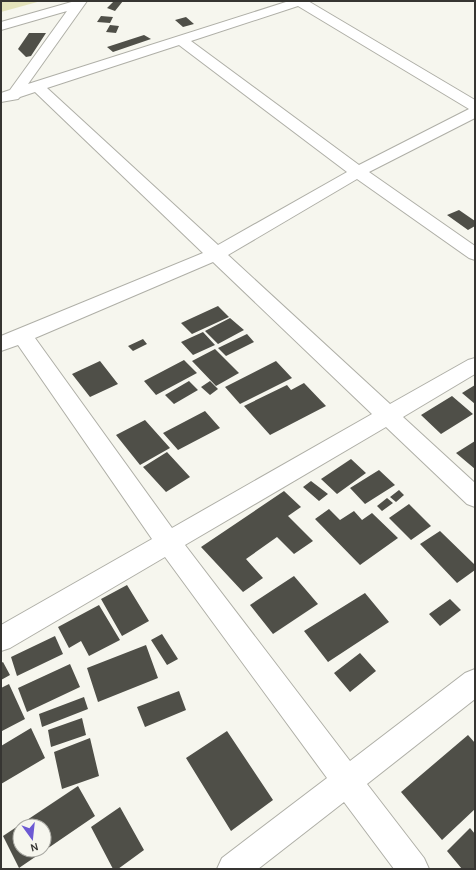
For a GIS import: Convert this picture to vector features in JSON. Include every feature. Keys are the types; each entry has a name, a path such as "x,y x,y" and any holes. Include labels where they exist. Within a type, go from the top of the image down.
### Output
{"street":[{"path":"1,98 300,1 475,106"},
{"path":"1,26 80,2"},
{"path":"1,112 80,2"},
{"path":"181,40 358,172 475,254"},
{"path":"37,86 475,497"},
{"path":"413,869 168,542 12,339 216,254 358,172 475,112"},
{"path":"1,638 475,365"},
{"path":"233,869 475,682"}],"green space":[{"path":"1,1 41,1 1,12"}],"building":[{"path":"114,1 123,1 115,11 107,8"},
{"path":"101,16 113,17 110,23 97,22"},
{"path":"186,17 194,24 183,27 175,20"},
{"path":"110,25 119,26 116,33 106,32"},
{"path":"29,33 46,33 31,56 26,57 18,49"},
{"path":"144,35 151,39 113,52 107,47"},
{"path":"459,210 475,221 475,226 468,230 447,215"},
{"path":"218,306 229,317 192,334 181,323"},
{"path":"230,318 244,330 218,344 205,331"},
{"path":"203,332 215,345 193,355 181,342"},
{"path":"247,334 254,342 226,356 218,348"},
{"path":"143,339 147,344 133,351 128,346"},
{"path":"215,349 239,373 216,386 192,361"},
{"path":"184,360 197,373 156,395 144,381"},
{"path":"100,361 118,384 90,397 72,374"},
{"path":"276,361 292,378 240,404 225,387"},
{"path":"189,381 198,390 174,404 165,395"},
{"path":"210,381 218,389 210,395 201,387"},
{"path":"304,383 326,406 270,435 244,406 287,385 291,390"},
{"path":"475,385 475,404 462,393"},
{"path":"452,396 473,414 441,434 421,415"},
{"path":"205,411 220,428 178,450 163,433"},
{"path":"145,420 170,448 140,465 116,435"},
{"path":"475,441 475,469 456,453"},
{"path":"167,452 190,477 166,492 143,467"},
{"path":"351,459 366,473 337,494 321,479"},
{"path":"379,470 395,485 365,504 350,488"},
{"path":"311,481 328,494 319,501 303,487"},
{"path":"399,490 404,495 396,502 390,497"},
{"path":"284,491 301,507 288,516 313,541 294,554 277,537 246,559 263,578 243,592 201,547"},
{"path":"387,498 393,503 382,511 377,506"},
{"path":"409,504 431,526 411,540 389,518"},
{"path":"329,509 340,520 354,511 362,520 372,513 398,538 360,565 315,519"},
{"path":"440,531 475,565 475,570 457,583 420,544"},
{"path":"294,576 318,604 273,634 250,605"},
{"path":"127,585 149,621 122,636 101,599"},
{"path":"365,593 389,622 328,662 304,631"},
{"path":"450,599 461,610 440,626 429,614"},
{"path":"99,605 120,640 89,656 81,641 69,648 58,627"},
{"path":"162,634 178,659 167,665 151,640"},
{"path":"55,636 63,654 17,676 11,657"},
{"path":"146,645 158,678 98,702 87,668"},
{"path":"360,653 376,671 350,692 334,673"},
{"path":"3,662 10,675 1,680 1,663"},
{"path":"70,664 80,687 27,712 18,688"},
{"path":"9,684 25,719 2,731 1,688"},
{"path":"179,691 186,710 145,727 137,707"},
{"path":"84,697 88,709 42,727 39,714"},
{"path":"82,718 86,735 51,747 48,730"},
{"path":"31,728 45,758 1,784 1,746"},
{"path":"227,731 273,800 231,831 186,758"},
{"path":"468,735 475,743 475,809 442,840 401,792"},
{"path":"90,738 99,776 62,789 54,752"},
{"path":"78,786 95,816 52,845 52,818 30,818"},
{"path":"120,807 144,850 118,869 113,869 91,827"},
{"path":"470,828 475,834 475,869 462,869 447,851"},
{"path":"12,830 12,854 3,836"},
{"path":"14,858 34,858 19,868"}]}
